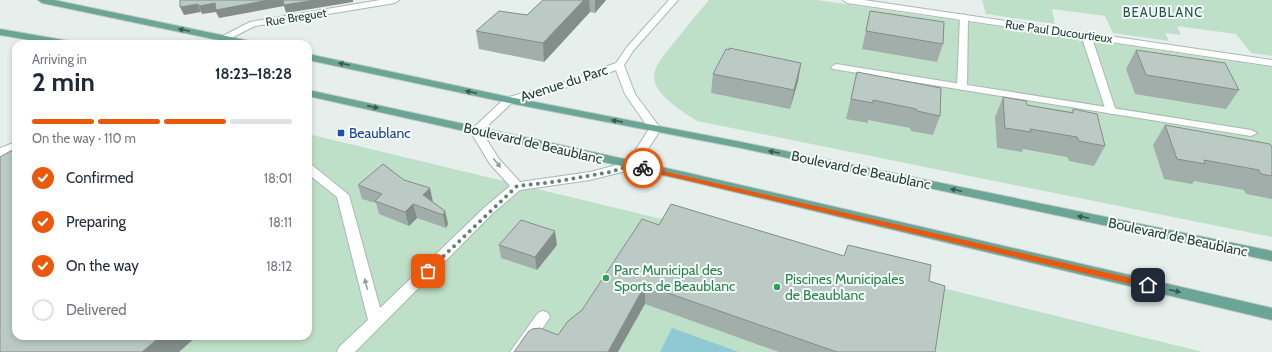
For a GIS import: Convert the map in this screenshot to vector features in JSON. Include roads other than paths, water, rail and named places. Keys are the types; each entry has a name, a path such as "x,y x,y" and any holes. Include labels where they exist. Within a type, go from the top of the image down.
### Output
{"main road":[{"path":"42,0 231,40"},
{"path":"0,32 46,40"},
{"name":"Boulevard de Beaublanc","path":"312,58 509,100 740,145 1272,256"},
{"name":"Boulevard de Beaublanc","path":"312,93 632,165 1272,314"}],"street":[{"name":"Rue Breguet","path":"219,40 253,24 395,0"},
{"name":"Avenue du Parc","path":"509,100 571,83 620,65 630,49 674,0"},
{"name":"Rue Paul Ducourtieux","path":"847,0 1272,63"},
{"path":"962,87 964,17"},
{"path":"1086,35 1111,111"},
{"name":"Avenue du Parc","path":"620,65 630,94 655,129"},
{"path":"836,67 1251,133"},
{"path":"509,100 476,131 494,161 517,186"},
{"path":"345,352 489,210 517,186 553,182 610,172 632,165 655,129"},
{"path":"0,153 12,147"},
{"path":"312,171 343,195 376,322"},
{"path":"518,352 543,317"}],"water":[{"path":"672,328 739,352 660,352"}],"place":[{"name":"Beaublanc","path":"341,133"},
{"name":"Parc Municipal des Sports de Beaublanc","path":"606,278"},
{"name":"Piscines Municipales de Beaublanc","path":"777,287"}],"district":[{"name":"BEAUBLANC","path":"1163,12"}]}
